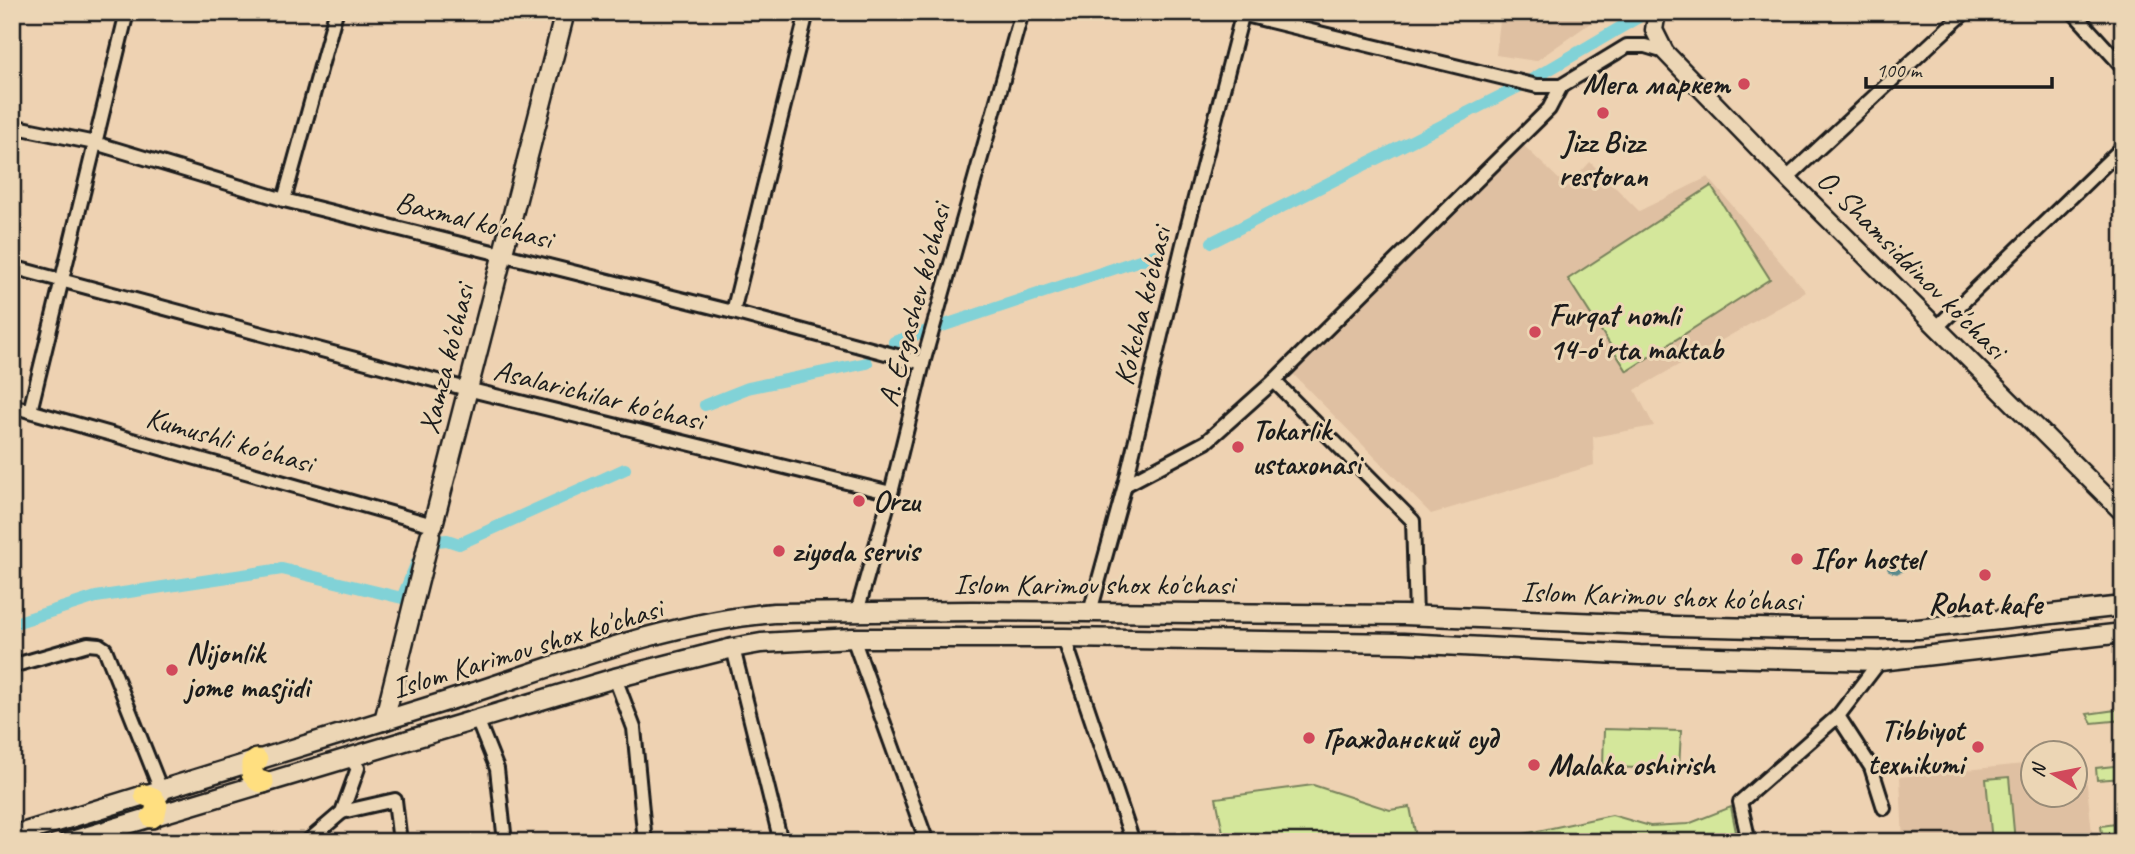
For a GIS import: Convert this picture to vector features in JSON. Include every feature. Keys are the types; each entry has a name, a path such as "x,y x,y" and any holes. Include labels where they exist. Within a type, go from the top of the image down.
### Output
{"main road":[{"name":"Xamza ko'chasi","path":"384,721 565,12"},
{"name":"Islom Karimov shox ko'chasi","path":"12,836 638,639 744,616 857,612 1410,615 1782,629 1918,629 2123,606"},
{"path":"1403,643 1414,636 1415,627 1410,615"},
{"path":"1522,649 1514,645 1510,634 1513,626 1524,621"},
{"name":"Islom Karimov shox ko'chasi","path":"68,842 615,678 761,643 853,638 1064,638 1403,643 1640,655 1880,661 2123,633"},
{"path":"257,760 252,764 252,774 258,781 263,782"},
{"path":"153,792 157,805 155,814 159,815"}],"street":[{"path":"30,411 127,12"},
{"path":"284,200 336,12"},
{"path":"733,312 807,12"},
{"name":"A. Ergashev ko'chasi","path":"857,612 1021,12"},
{"path":"1657,12 1654,30 1665,52"},
{"path":"1787,178 1965,12"},
{"path":"2073,12 2123,68"},
{"path":"1239,13 1537,86 1561,86"},
{"name":"Ko'kcha ko'chasi","path":"1090,612 1125,485 1239,13"},
{"path":"1125,485 1206,442 1274,381 1549,108 1561,86 1626,47 1645,47 1665,52"},
{"name":"O. Shamsiddinov ko'chasi","path":"1665,52 1936,328 2121,507"},
{"name":"Baxmal ko'chasi","path":"12,126 95,143 284,200 733,312 923,363"},
{"path":"1936,328 2123,147"},
{"name":"Asalarichilar ko'chasi","path":"12,267 467,389 891,493"},
{"path":"1274,381 1413,521 1410,615"},
{"name":"Kumushli ko'chasi","path":"12,406 430,536"},
{"path":"853,638 927,842"},
{"path":"1064,638 1133,842"},
{"path":"12,666 88,644 99,645 105,649 153,792"},
{"path":"733,648 781,842"},
{"path":"1749,842 1740,802 1838,716 1880,661"},
{"path":"615,678 634,728 645,842"},
{"path":"1838,716 1871,767 1884,808"},
{"path":"477,719 497,769 505,842"},
{"path":"342,812 358,768 352,761 344,759"},
{"path":"307,842 342,812 395,800 400,842"}],"shaded area":[{"path":"1501,12 1606,12 1536,61 1496,55"},
{"name":"Furqat nomli 14-oʻrta maktab","path":"1524,146 1567,187 1590,162 1639,211 1708,177 1806,292 1635,390 1654,426 1593,437 1594,465 1431,514 1291,372 1421,249"},
{"path":"2020,764 2020,808 2089,808 2093,842 1903,842 1900,777"}],"green space":[{"path":"1711,186 1770,279 1627,371 1568,279"},
{"path":"2123,709 2123,720 2092,723 2087,714"},
{"path":"1604,729 1681,731 1679,769 1603,767"},
{"path":"2123,765 2123,778 2097,780 2096,768"},
{"path":"2009,777 2015,842 1992,842 1986,779"},
{"path":"1313,785 1390,810 1410,807 1417,842 1225,842 1216,798"},
{"path":"1731,807 1738,842 1503,842 1524,834 1612,815 1650,826 1688,824"},
{"path":"2123,823 2123,842 2103,842 2101,826"}],"waterway":[{"path":"1212,242 1526,83 1647,12"},
{"path":"894,342 1155,255"},
{"path":"705,405 748,388 867,363"},
{"path":"424,545 425,542 447,540 459,544 625,469"},
{"path":"12,624 96,597 282,569 402,598 417,562"},
{"path":"1895,566 1899,568 1897,572 1893,571 1895,566"},
{"path":"1893,567 1893,571 1889,569 1889,568 1893,567"},
{"path":"1898,567 1902,568 1903,570 1898,571 1898,567"}],"place":[{"name":"Мега маркет","path":"1744,84"},
{"name":"Jizz Bizz restoran","path":"1603,113"},
{"name":"Furqat nomli 14-oʻrta maktab","path":"1535,332"},
{"name":"Tokarlik ustaxonasi","path":"1238,447"},
{"name":"Orzu","path":"859,501"},
{"name":"ziyoda servis","path":"779,551"},
{"name":"Ifor hostel","path":"1797,559"},
{"name":"Rohat kafe","path":"1985,575"},
{"name":"Nijonlik jome masjidi","path":"172,670"},
{"name":"Гражданский суд","path":"1309,738"},
{"name":"Tibbiyot texnikumi","path":"1978,747"},
{"name":"Malaka oshirish","path":"1534,765"}]}
